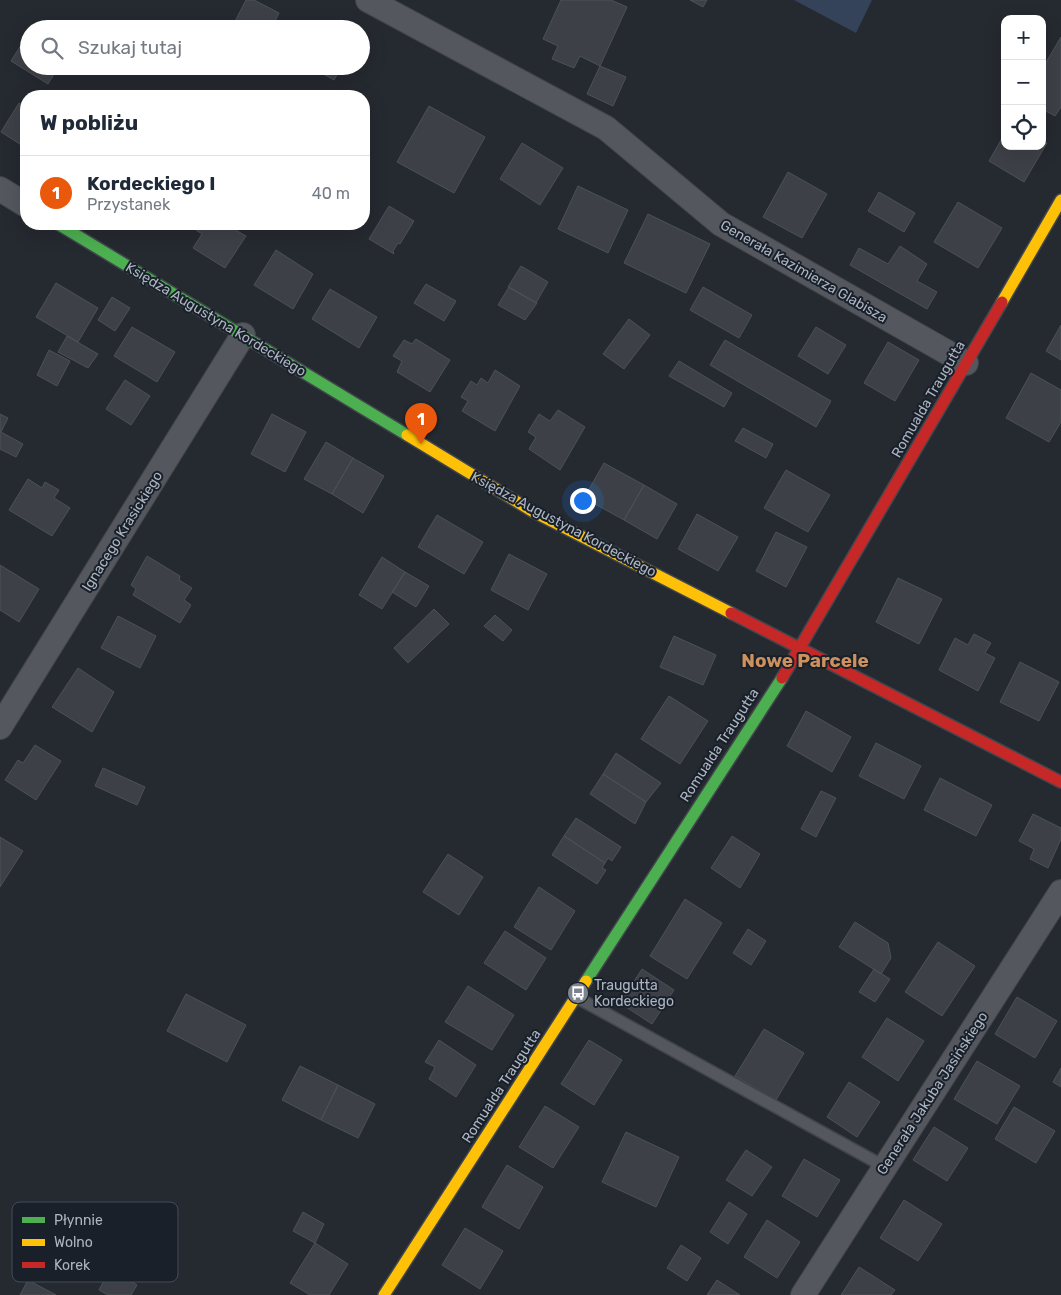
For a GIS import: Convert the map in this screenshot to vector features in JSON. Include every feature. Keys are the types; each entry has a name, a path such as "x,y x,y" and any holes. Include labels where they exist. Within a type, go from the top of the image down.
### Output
{"street":[{"name":"Generała Kazimierza Glabisza","path":"368,0 606,128 721,224 966,363"},
{"path":"2,195 20,202"},
{"name":"Romualda Traugutta","path":"384,1295 801,648 1061,200"},
{"name":"Księdza Augustyna Kordeckiego","path":"68,230 498,492 1061,782"},
{"name":"Ignacego Krasickiego","path":"0,727 243,335"},
{"name":"Generała Jakuba Jasińskiego","path":"803,1295 1061,892"}],"lane":[{"path":"576,997 885,1166"}],"water":[{"path":"794,0 872,0 856,33"}],"building":[{"path":"246,0 254,0 279,13 276,20 236,20"},
{"path":"561,0 611,0 627,7 600,66 580,56 574,68 552,59 558,46 543,39"},
{"path":"690,0 707,0 703,7"},
{"path":"1061,37 1061,107 1055,116 1046,111 1046,62"},
{"path":"20,47 20,67 11,61"},
{"path":"600,66 626,77 613,106 587,94"},
{"path":"34,75 54,75 48,84"},
{"path":"325,75 337,75 334,80"},
{"path":"19,103 20,104 20,144 1,132"},
{"path":"429,106 485,137 454,193 397,162"},
{"path":"1001,140 1001,150 1043,150 1024,182 989,161"},
{"path":"522,143 563,168 540,205 500,179"},
{"path":"788,172 827,194 802,238 763,217"},
{"path":"578,186 628,210 608,253 558,229"},
{"path":"879,192 915,213 904,232 868,211"},
{"path":"958,202 1002,228 978,268 934,242"},
{"path":"389,206 414,221 400,244 398,243 393,251 394,254 369,239"},
{"path":"648,214 710,244 686,293 624,263"},
{"path":"196,230 236,230 246,236 225,268 193,248 202,234"},
{"path":"900,246 927,264 917,281 937,292 927,309 850,265 859,248 888,264"},
{"path":"276,250 313,274 293,309 254,285"},
{"path":"521,266 548,282 536,303 508,287"},
{"path":"56,283 98,308 78,342 36,317"},
{"path":"426,284 456,301 444,321 414,303"},
{"path":"509,287 537,303 525,320 498,305"},
{"path":"703,287 752,315 739,338 690,310"},
{"path":"330,289 377,317 359,348 312,319"},
{"path":"112,297 130,308 115,331 98,320"},
{"path":"629,319 650,335 624,369 603,354"},
{"path":"1061,325 1061,360 1046,351"},
{"path":"132,327 175,352 157,382 114,356"},
{"path":"816,327 846,345 828,374 798,356"},
{"path":"67,336 98,354 88,368 58,352"},
{"path":"416,339 450,360 430,392 397,372 402,361 393,356 404,340 412,344"},
{"path":"725,340 831,401 816,427 710,365"},
{"path":"888,342 919,360 895,401 864,383"},
{"path":"49,350 70,361 57,386 37,375"},
{"path":"679,361 732,393 724,407 669,376"},
{"path":"495,370 520,386 495,431 462,411 468,401 461,397 471,381 477,385 481,378 488,383"},
{"path":"1031,373 1061,390 1061,422 1049,442 1006,418"},
{"path":"125,380 150,396 131,425 106,409"},
{"path":"558,410 585,427 560,470 529,449 536,437 528,432 539,414 550,421"},
{"path":"0,414 8,418 1,432 23,444 16,457 0,449"},
{"path":"272,414 306,432 285,472 251,454"},
{"path":"743,428 773,444 766,458 735,441"},
{"path":"326,442 353,458 332,494 304,479"},
{"path":"353,458 384,476 363,513 332,494"},
{"path":"604,463 644,485 624,520 584,498"},
{"path":"786,470 830,495 808,532 764,508"},
{"path":"28,479 42,488 45,482 59,490 54,498 70,508 52,536 9,510"},
{"path":"644,485 677,504 657,539 624,520"},
{"path":"697,514 738,537 718,571 678,549"},
{"path":"437,515 483,542 464,574 418,547"},
{"path":"776,532 807,547 786,587 756,571"},
{"path":"509,554 547,574 528,610 491,590"},
{"path":"147,556 180,576 179,580 192,588 184,600 191,605 180,623 133,595 136,589 131,585"},
{"path":"382,557 405,572 382,609 359,595"},
{"path":"0,565 39,589 19,622 0,610"},
{"path":"405,572 429,586 416,607 392,592"},
{"path":"898,578 942,599 919,644 876,622"},
{"path":"434,609 449,624 408,663 394,648"},
{"path":"495,615 512,630 503,641 484,626"},
{"path":"118,616 156,636 140,668 101,648"},
{"path":"974,634 991,643 985,653 995,658 978,691 939,670 955,638 968,645"},
{"path":"674,636 716,655 703,685 660,667"},
{"path":"1020,662 1059,682 1039,721 1000,702"},
{"path":"78,668 114,692 92,732 52,707"},
{"path":"669,696 708,721 680,764 641,739"},
{"path":"806,711 851,737 832,772 787,746"},
{"path":"876,743 921,766 904,799 859,776"},
{"path":"35,745 61,761 36,800 5,780 18,760 23,763"},
{"path":"616,753 661,783 646,802 603,774"},
{"path":"103,768 145,787 137,805 95,786"},
{"path":"603,774 646,802 635,824 590,794"},
{"path":"940,778 992,805 976,836 924,810"},
{"path":"821,791 836,798 816,837 801,829"},
{"path":"1033,814 1061,828 1061,839 1048,868 1030,859 1034,849 1019,841"},
{"path":"576,818 621,847 612,861 608,858 605,863 564,836"},
{"path":"564,836 605,863 602,868 606,870 597,884 552,855"},
{"path":"732,836 760,854 740,888 711,868"},
{"path":"0,837 23,851 0,887"},
{"path":"448,854 483,877 459,915 423,892"},
{"path":"539,887 575,911 551,950 514,927"},
{"path":"685,899 722,923 687,979 650,956"},
{"path":"855,922 888,943 891,958 881,974 839,947"},
{"path":"748,929 766,941 751,965 733,953"},
{"path":"505,931 546,958 526,990 484,963"},
{"path":"938,942 975,966 942,1016 905,992"},
{"path":"642,969 674,990 652,1024 620,1003"},
{"path":"874,969 890,979 875,1002 859,992"},
{"path":"468,986 514,1015 492,1050 445,1022"},
{"path":"186,994 246,1025 227,1062 167,1031"},
{"path":"1017,997 1057,1021 1035,1058 995,1034"},
{"path":"887,1018 924,1041 898,1081 862,1057"},
{"path":"764,1029 804,1053 776,1100 735,1076"},
{"path":"439,1040 476,1065 456,1097 429,1079 435,1067 425,1062"},
{"path":"589,1040 622,1060 594,1105 561,1084"},
{"path":"977,1061 1020,1086 997,1124 954,1099"},
{"path":"300,1066 338,1085 321,1120 282,1100"},
{"path":"1061,1068 1061,1087 1053,1082"},
{"path":"849,1082 880,1102 857,1137 827,1117"},
{"path":"338,1085 375,1104 358,1138 321,1120"},
{"path":"545,1106 579,1127 553,1168 519,1147"},
{"path":"1014,1107 1055,1131 1036,1163 995,1139"},
{"path":"934,1127 968,1148 947,1181 913,1160"},
{"path":"626,1132 679,1157 656,1207 602,1182"},
{"path":"746,1150 772,1167 752,1196 726,1180"},
{"path":"804,1159 840,1180 817,1217 782,1196"},
{"path":"507,1165 543,1187 519,1229 482,1207"},
{"path":"904,1200 942,1224 918,1261 880,1238"},
{"path":"729,1202 747,1214 728,1244 710,1232"},
{"path":"303,1212 324,1224 315,1243 293,1231"},
{"path":"767,1220 800,1242 777,1278 744,1257"},
{"path":"465,1228 503,1251 480,1289 442,1265"},
{"path":"315,1243 348,1264 329,1295 310,1295 290,1283"},
{"path":"681,1245 701,1258 687,1281 667,1268"},
{"path":"859,1267 895,1290 891,1295 841,1295"},
{"path":"717,1280 740,1295 707,1295"},
{"path":"27,1282 32,1282 56,1295 20,1295"},
{"path":"103,1282 132,1282 137,1285 131,1295 108,1295 99,1290"}],"traffic: fast":[{"path":"68,230 407,435"},
{"path":"586,981 782,678"}],"traffic: slow":[{"path":"1002,302 1061,200"},
{"path":"407,435 532,511 731,613"},
{"path":"384,1295 586,981"}],"traffic: jam":[{"path":"782,678 1002,302"},
{"path":"731,613 1061,782"}],"place":[{"name":"Kordeckiego I","path":"421,444"},
{"name":"Traugutta Kordeckiego","path":"578,993"}],"district":[{"name":"Nowe Parcele","path":"805,660"}]}
